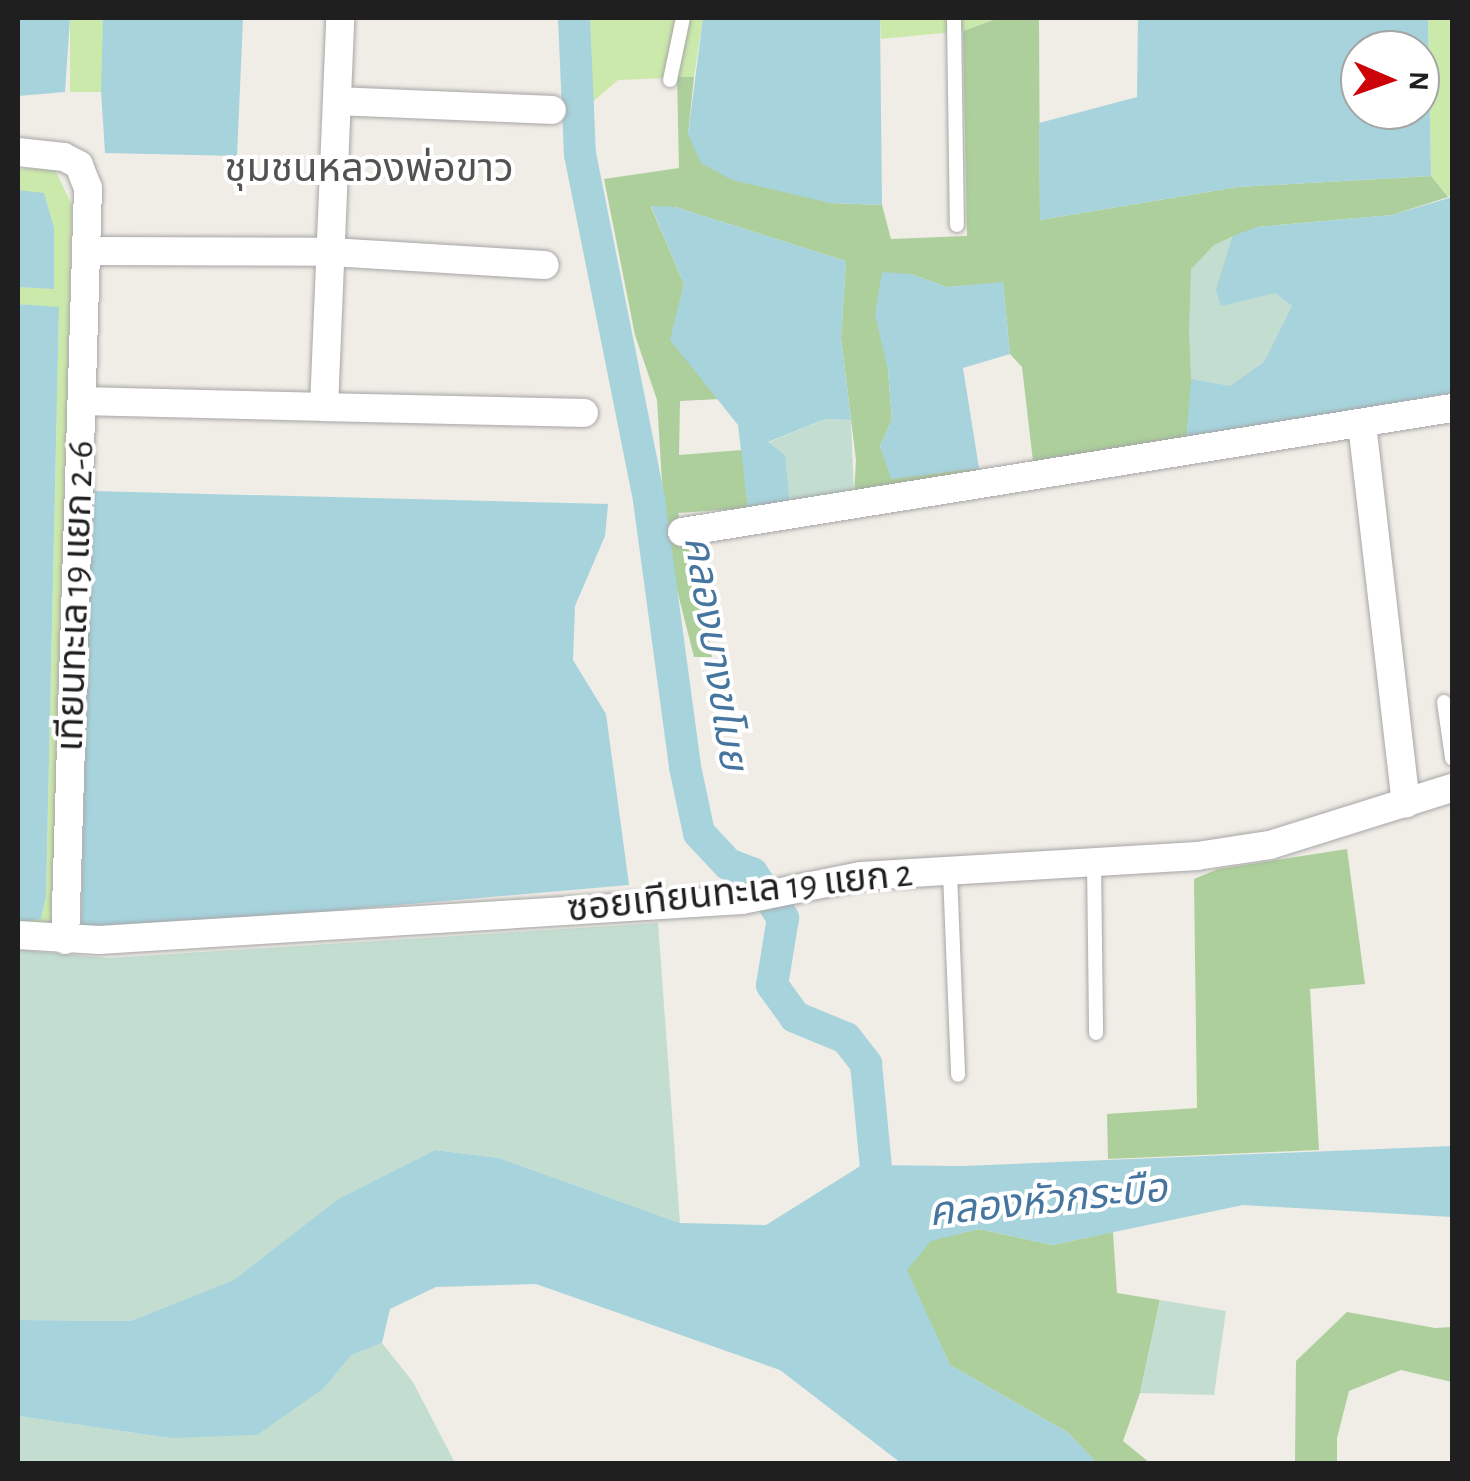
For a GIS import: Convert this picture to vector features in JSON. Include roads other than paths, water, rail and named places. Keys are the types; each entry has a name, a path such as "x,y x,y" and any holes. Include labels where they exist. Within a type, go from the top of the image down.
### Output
{"street":[{"path":"324,407 340,18"},
{"path":"337,101 552,110"},
{"name":"เทียนทะเล 19 แยก 2-6","path":"18,152 64,157 78,165 88,188 65,940"},
{"path":"88,251 331,252 544,265"},
{"path":"84,401 584,413"},
{"path":"682,532 1452,408"},
{"path":"1362,424 1406,803"},
{"name":"ซอยเทียนทะเล 19 แยก 2","path":"18,935 65,940 742,900 861,876 1197,856 1270,844 1452,788"}],"lane":[{"path":"670,80 682,18"},
{"path":"954,18 956,225"},
{"path":"1444,702 1452,758"},
{"path":"1094,862 1096,1033"},
{"path":"950,873 958,1075"}],"water":[{"path":"18,18 70,18 65,92 18,96"},
{"path":"103,18 243,18 237,156 105,153 101,90"},
{"path":"703,18 880,18 882,205 830,203 732,180 701,163 688,134"},
{"path":"1138,18 1428,18 1428,30 1340,30 1340,130 1430,130 1431,176 1237,187 1040,220 1039,123 1137,97"},
{"path":"18,190 44,193 54,227 54,289 18,287"},
{"path":"1452,197 1452,393 1186,441 1191,379 1230,386 1264,362 1292,306 1275,293 1221,306 1216,290 1233,236 1257,227 1392,215"},
{"path":"651,206 675,207 846,261 841,338 851,420 825,419 768,442 785,455 790,507 748,508 738,425 670,340 684,284"},
{"path":"882,272 911,274 947,287 1003,282 1010,354 963,368 979,468 891,479 880,446 892,420 888,371 875,314"},
{"path":"18,304 59,307 46,896 41,919 22,922 18,921"},
{"path":"91,491 608,504 605,536 575,606 573,660 606,714 629,885 89,932 81,923"},
{"name":"คลองหัวกระบือ","path":"1452,1146 1452,1217 1243,1205 1052,1245 979,1229 931,1241 907,1270 950,1365 1067,1432 1097,1463 901,1463 780,1370 536,1284 436,1287 390,1309 382,1343 351,1355 324,1388 257,1435 170,1438 18,1416 18,1320 131,1321 234,1280 338,1199 435,1150 499,1158 680,1223 766,1225 862,1165 963,1166"}],"waterway":[{"name":"คลองบางขโมย","path":"574,18 580,154 649,500 685,767 699,833 728,864 752,873 783,918 772,985 795,1017 846,1038 866,1064 880,1210"}],"district":[{"name":"ชุมชนหลวงพ่อขาว","path":"369,169"}]}
